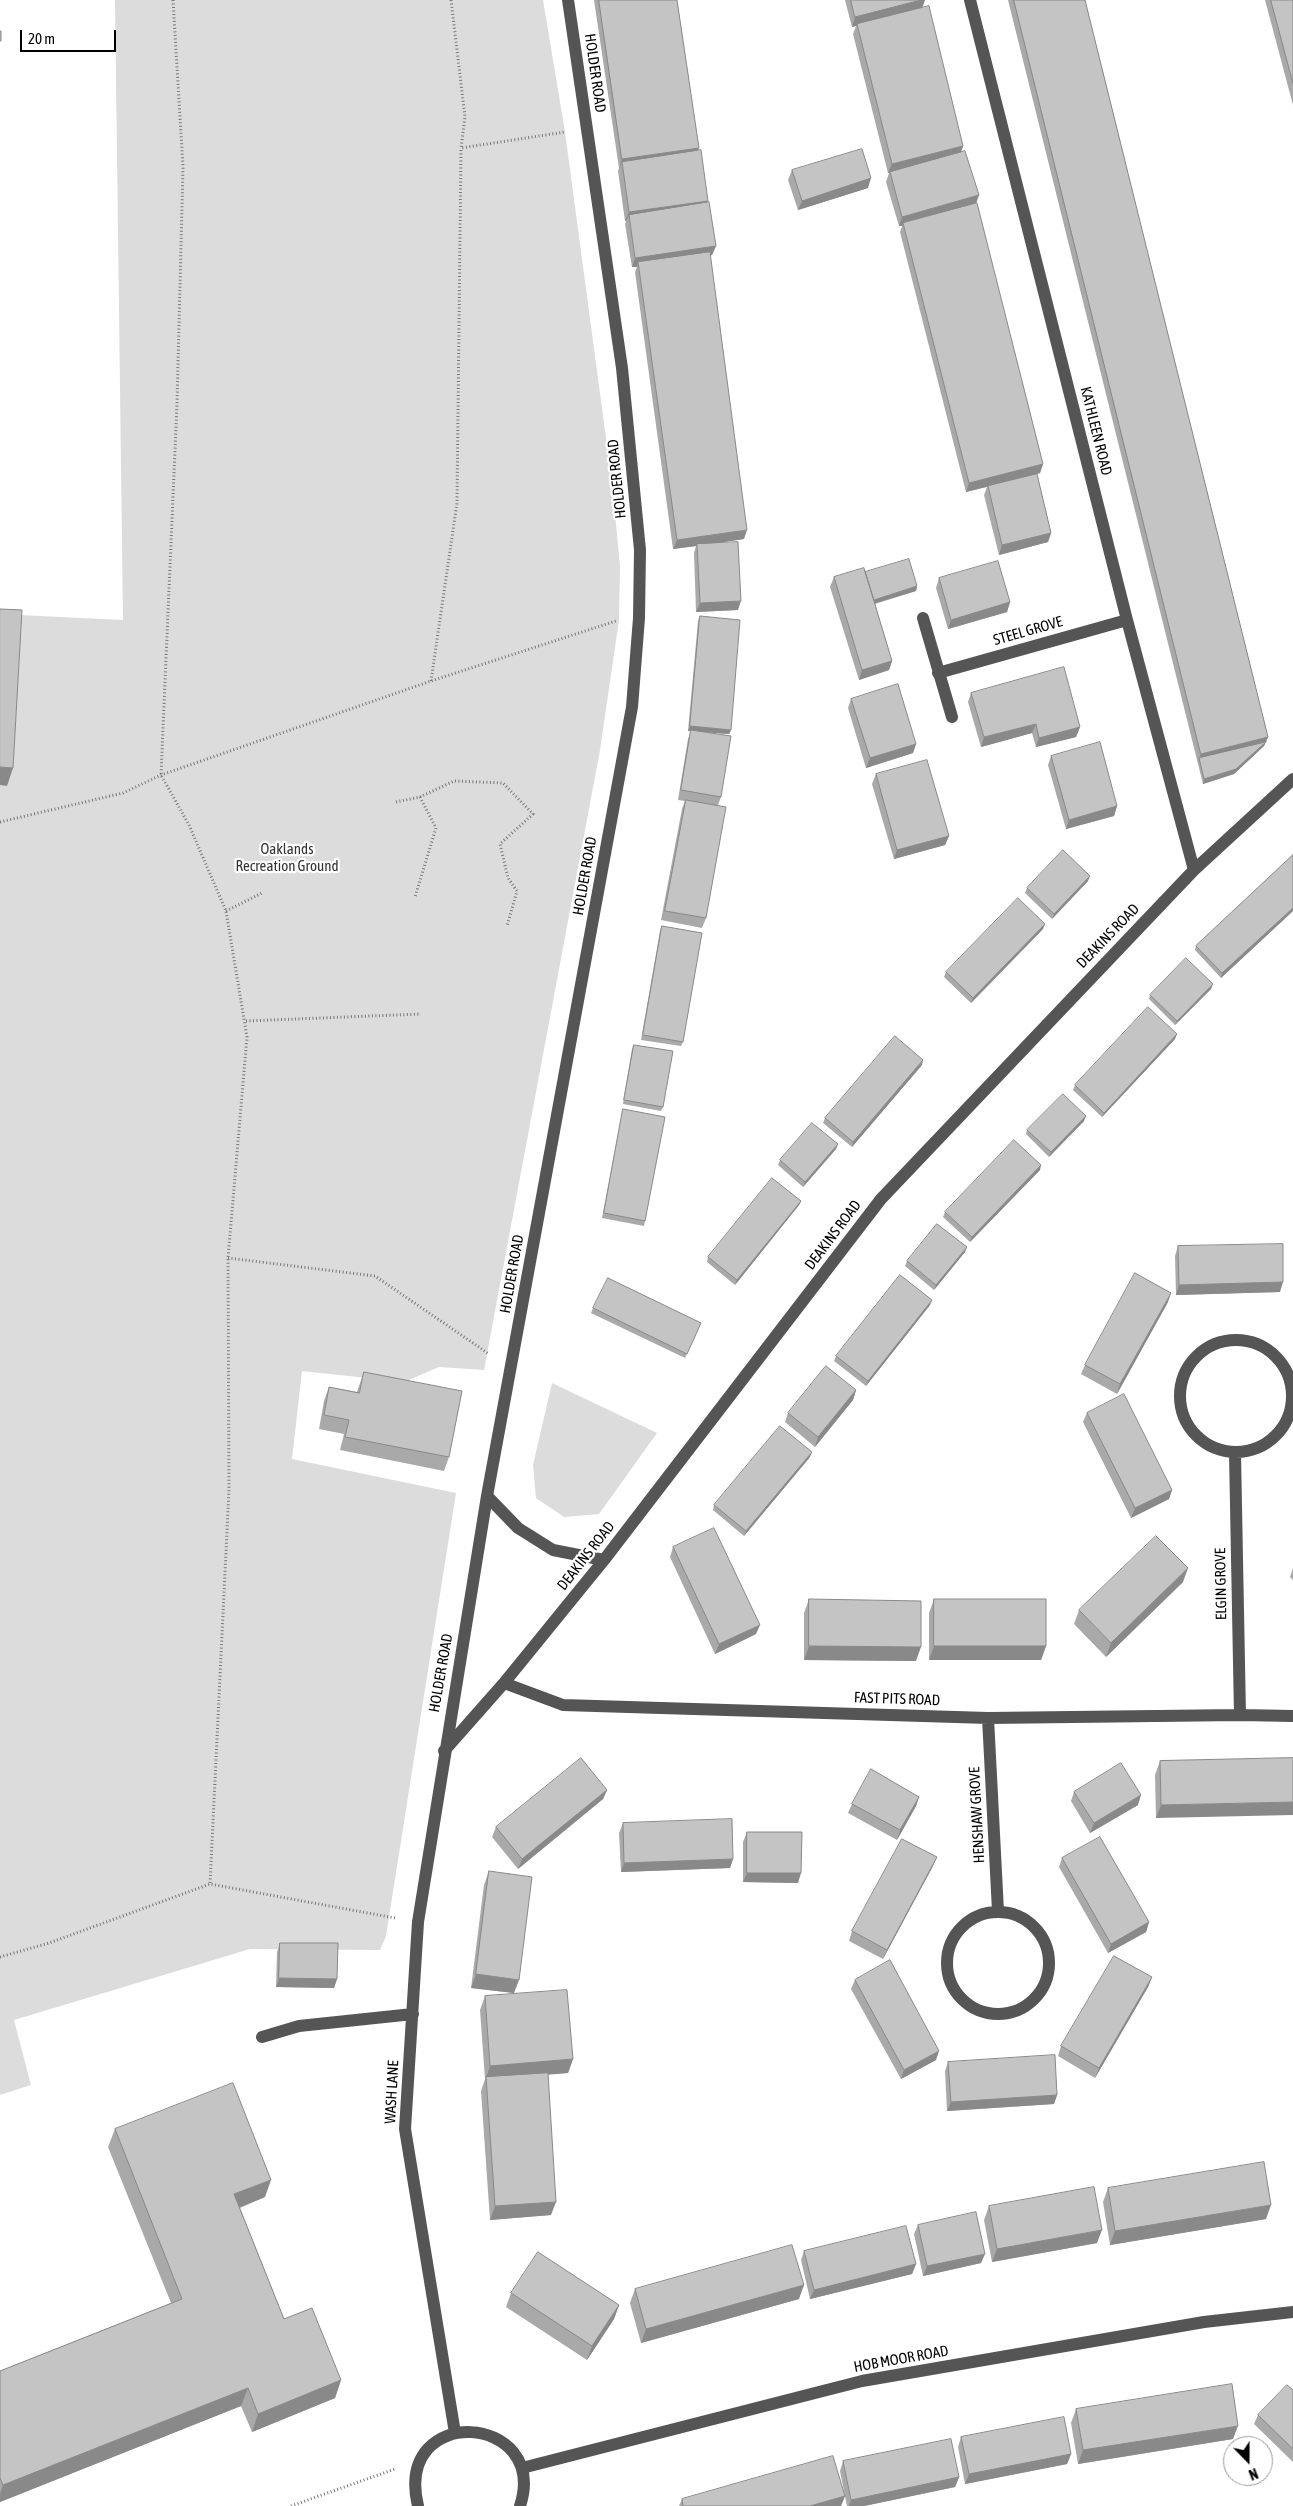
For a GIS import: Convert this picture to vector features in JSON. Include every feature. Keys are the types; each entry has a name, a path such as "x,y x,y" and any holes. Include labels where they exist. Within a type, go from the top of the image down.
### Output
{"street":[{"name":"HOLDER ROAD","path":"444,1751 487,1496 632,707 639,618 640,550 622,368 568,0"},
{"name":"KATHLEEN ROAD","path":"970,0 1127,620 1194,870"},
{"path":"924,618 952,717"},
{"name":"STEEL GROVE","path":"938,673 1127,620"},
{"name":"DEAKINS ROAD","path":"444,1751 504,1683 604,1560 881,1199 1194,870 1293,779"},
{"path":"1232,1339 1251,1341 1269,1350 1282,1362 1290,1378 1293,1396 1290,1414 1281,1430 1269,1442 1253,1450 1235,1453 1216,1449 1199,1440 1186,1425 1180,1407 1180,1388 1186,1370 1197,1354 1214,1344 1232,1339"},
{"name":"ELGIN GROVE","path":"1235,1453 1240,1715"},
{"path":"487,1496 518,1528 553,1550 604,1560"},
{"name":"FAST PITS ROAD","path":"504,1683 563,1705 988,1718 1293,1716"},
{"name":"HENSHAW GROVE","path":"988,1718 998,1911"},
{"name":"WASH LANE","path":"444,1751 418,1922 405,2128 455,2433"},
{"path":"998,1911 1015,1914 1031,1922 1042,1935 1049,1952 1050,1969 1044,1986 1034,2000 1019,2010 1003,2014 979,2010 958,1996 950,1982 946,1966 955,1934 967,1922 981,1914 998,1911"},
{"path":"262,2037 298,2026 413,2014"},
{"name":"HOB MOOR ROAD","path":"522,2468 862,2382 1204,2322 1293,2312"},
{"path":"417,2506 414,2480 419,2463 426,2451 442,2438 471,2430 488,2434 500,2440 511,2451 522,2468 524,2493 520,2506"}],"path":[{"path":"173,0 183,167 177,404 161,775 189,824 226,911 246,1022 247,1038 228,1258 229,1490 210,1884"},
{"path":"431,681 457,503 461,148 466,118 451,0"},
{"path":"461,148 565,132 586,126"},
{"path":"0,822 123,793 161,775 431,681 619,620 639,618"},
{"path":"396,802 420,797 454,780 503,783 533,814 500,844 508,878 518,891 507,926"},
{"path":"415,897 436,828 420,797"},
{"path":"226,911 262,893"},
{"path":"246,1022 421,1014"},
{"path":"228,1258 375,1276 511,1369"},
{"path":"0,1957 49,1942 210,1884 418,1922"},
{"path":"291,2506 397,2468"}],"green space":[{"name":"Oaklands Recreation Ground","path":"115,0 543,0 565,132 612,483 620,566 619,620 600,750 484,1370 439,1367 404,1382 302,1371 292,1459 456,1493 386,1936 380,1950 250,1949 14,2020 31,2085 0,2095 0,785 19,615 123,620"},
{"path":"552,1383 657,1433 599,1514 564,1517 536,1498 533,1465"}],"building":[{"path":"599,0 677,0 699,148 622,159"},
{"path":"851,0 921,0 855,17"},
{"path":"1014,0 1085,0 1268,737 1201,754"},
{"path":"1271,0 1293,0 1293,83"},
{"path":"929,6 963,146 892,164 857,24"},
{"path":"862,149 871,178 802,201 792,170"},
{"path":"701,150 708,201 629,212 622,162"},
{"path":"965,151 979,195 902,217 890,172"},
{"path":"709,202 716,246 635,258 629,215"},
{"path":"977,203 1043,464 969,483 903,223"},
{"path":"710,252 747,530 677,540 638,262"},
{"path":"1037,474 1051,533 1002,545 988,486"},
{"path":"738,542 741,601 700,603 697,544"},
{"path":"909,559 917,586 874,600 865,572"},
{"path":"998,561 1010,602 951,620 939,578"},
{"path":"864,568 892,661 862,670 834,577"},
{"path":"0,609 22,610 13,768 0,767"},
{"path":"700,616 740,620 731,730 690,726"},
{"path":"1064,667 1080,727 1039,738 1036,724 984,737 971,693"},
{"path":"898,684 916,744 870,758 851,699"},
{"path":"691,730 731,736 721,797 681,790"},
{"path":"1100,742 1117,806 1069,820 1051,756"},
{"path":"1266,742 1236,769 1204,779 1199,758"},
{"path":"927,760 949,836 897,850 876,774"},
{"path":"686,800 726,807 706,918 665,911"},
{"path":"1063,850 1090,876 1054,914 1027,888"},
{"path":"1293,855 1293,908 1222,973 1196,946"},
{"path":"1018,898 1045,924 973,998 946,972"},
{"path":"662,926 702,933 683,1042 643,1035"},
{"path":"1186,958 1213,984 1177,1021 1150,995"},
{"path":"1148,1007 1177,1034 1104,1113 1075,1085"},
{"path":"895,1036 923,1060 853,1142 825,1118"},
{"path":"634,1045 673,1051 663,1107 624,1100"},
{"path":"1063,1094 1086,1116 1051,1152 1027,1130"},
{"path":"623,1109 665,1117 645,1221 604,1213"},
{"path":"812,1123 838,1144 805,1182 780,1160"},
{"path":"1014,1140 1041,1165 972,1237 945,1212"},
{"path":"772,1178 801,1201 737,1280 708,1257"},
{"path":"937,1224 967,1247 936,1285 907,1261"},
{"path":"1283,1244 1283,1282 1179,1285 1178,1246"},
{"path":"1135,1273 1171,1293 1120,1384 1085,1365"},
{"path":"900,1275 932,1300 868,1381 836,1356"},
{"path":"608,1278 701,1323 687,1354 593,1308"},
{"path":"826,1366 856,1390 818,1437 788,1413"},
{"path":"364,1372 462,1391 449,1457 345,1437 349,1420 324,1415 329,1387 359,1393"},
{"path":"1124,1394 1172,1490 1135,1508 1087,1413"},
{"path":"780,1426 812,1452 746,1531 714,1505"},
{"path":"714,1528 760,1625 719,1644 673,1547"},
{"path":"1156,1536 1188,1568 1111,1643 1079,1610"},
{"path":"809,1599 921,1601 921,1647 809,1646"},
{"path":"934,1599 1046,1599 1046,1646 934,1646"},
{"path":"581,1758 607,1790 522,1859 496,1827"},
{"path":"1293,1758 1293,1802 1161,1805 1160,1761"},
{"path":"1121,1763 1141,1795 1094,1823 1074,1792"},
{"path":"871,1769 919,1797 900,1830 852,1804"},
{"path":"732,1819 733,1859 624,1863 623,1823"},
{"path":"747,1832 802,1832 801,1873 747,1873"},
{"path":"1100,1837 1149,1922 1111,1944 1062,1858"},
{"path":"902,1839 937,1857 887,1950 852,1931"},
{"path":"489,1871 532,1877 519,1980 476,1974"},
{"path":"280,1943 338,1943 337,1979 279,1978"},
{"path":"1114,1956 1152,1977 1099,2068 1061,2046"},
{"path":"890,1960 939,2051 904,2070 855,1980"},
{"path":"567,1990 573,2059 490,2066 485,1996"},
{"path":"1055,2055 1057,2095 951,2102 948,2062"},
{"path":"548,2073 556,2202 495,2206 486,2077"},
{"path":"233,2083 271,2180 234,2194 284,2319 312,2308 341,2380 258,2414 248,2388 3,2485 0,2478 0,2371 182,2299 115,2129"},
{"path":"1264,2162 1271,2205 1115,2231 1108,2188"},
{"path":"1094,2187 1102,2230 997,2249 989,2206"},
{"path":"976,2212 985,2254 927,2266 918,2225"},
{"path":"906,2226 916,2264 814,2290 804,2251"},
{"path":"792,2245 804,2285 646,2329 635,2289"},
{"path":"538,2252 619,2305 592,2346 511,2293"},
{"path":"1232,2384 1238,2426 1083,2450 1076,2409"},
{"path":"1287,2385 1293,2390 1293,2449 1258,2415"},
{"path":"1064,2417 1071,2454 969,2474 961,2437"},
{"path":"951,2439 959,2477 851,2500 843,2461"},
{"path":"833,2456 845,2496 810,2506 683,2506 682,2499"}]}
